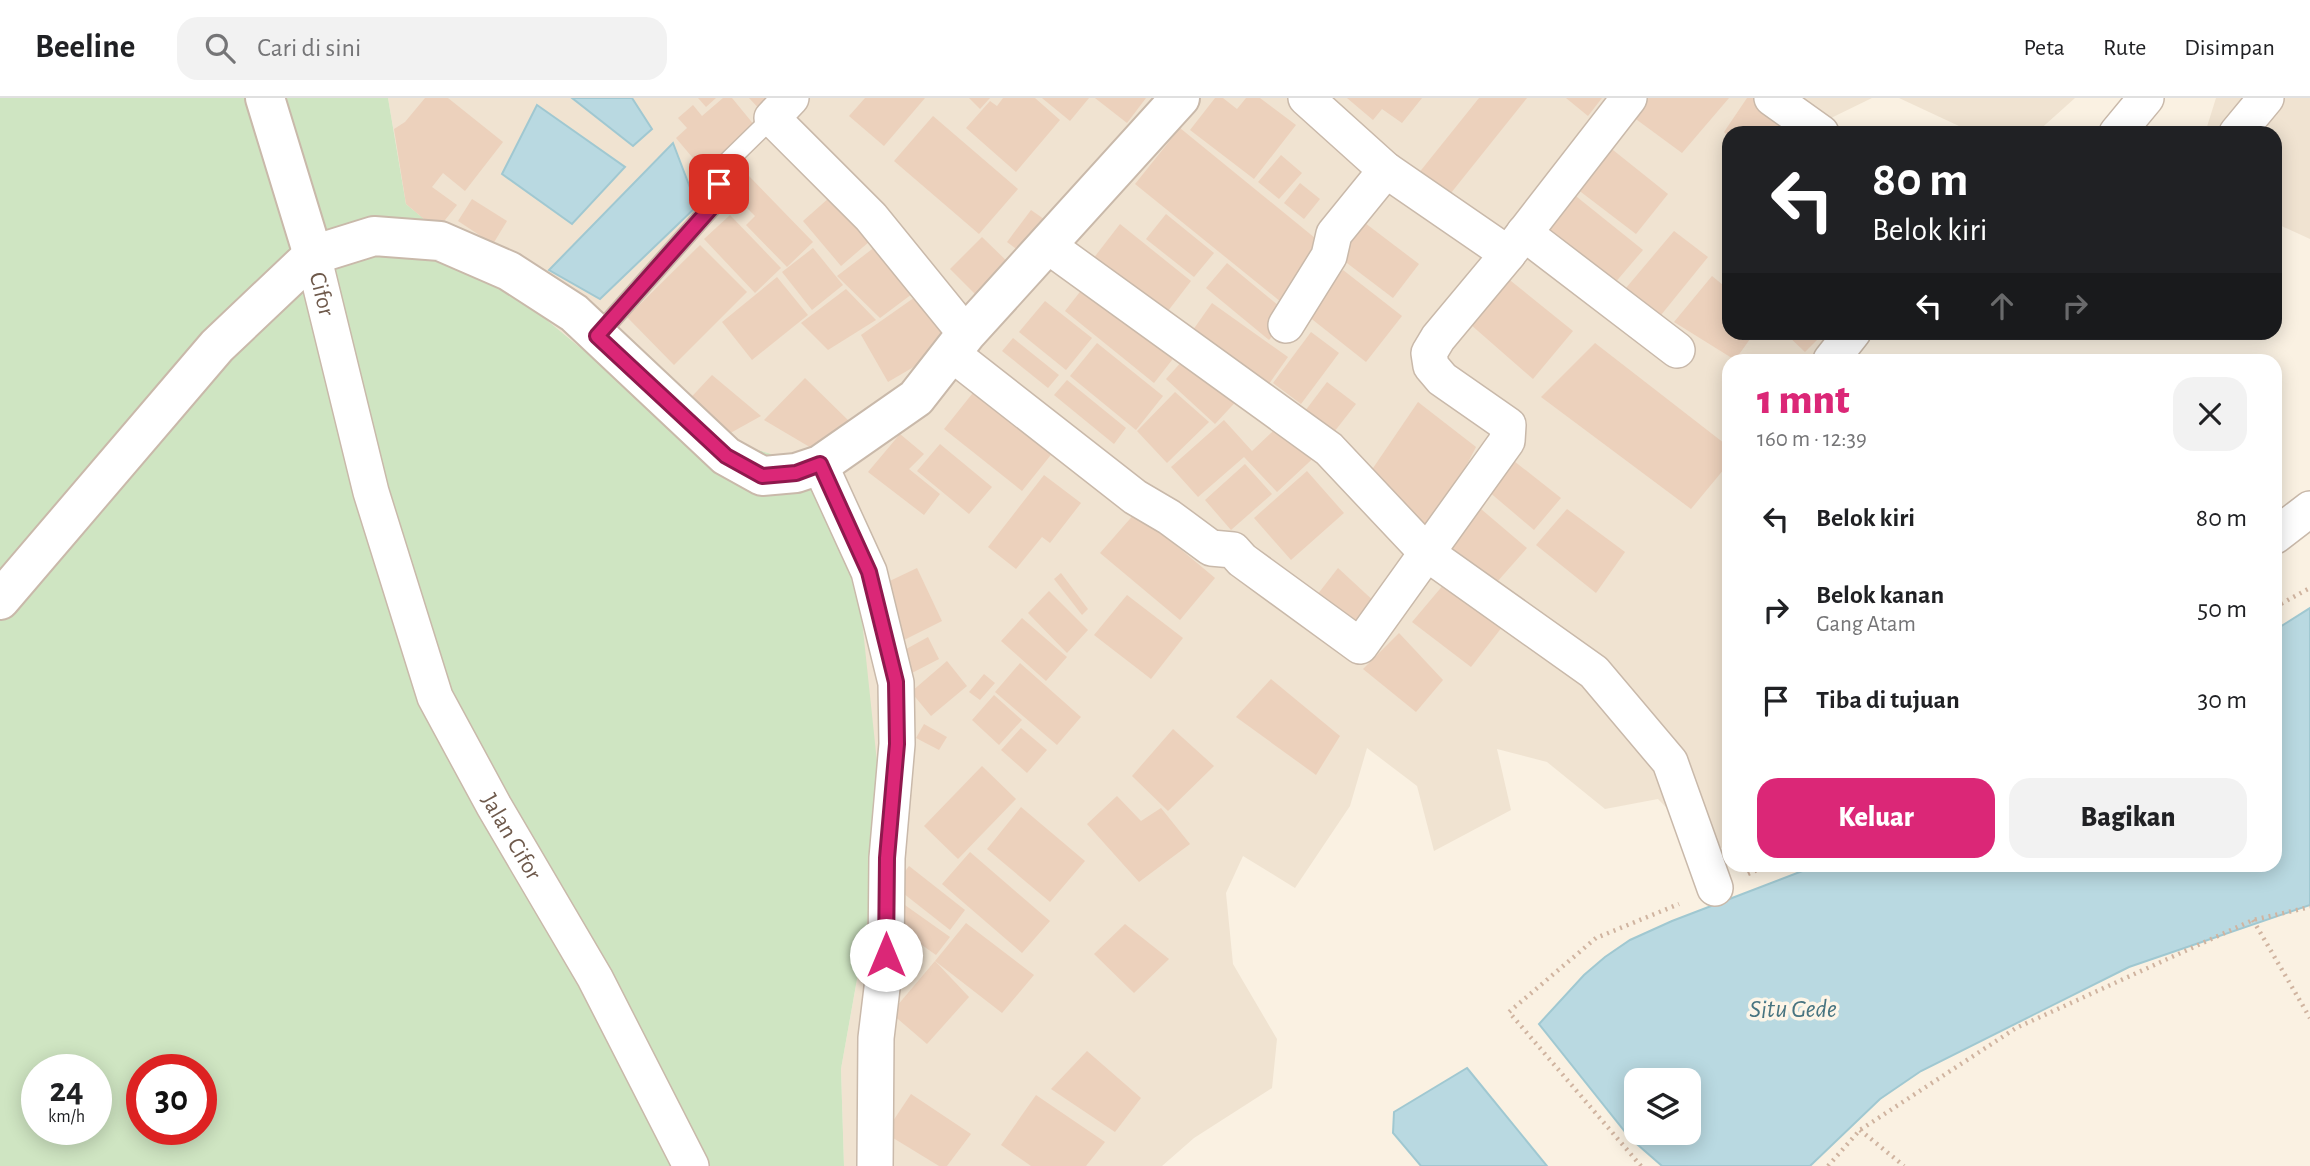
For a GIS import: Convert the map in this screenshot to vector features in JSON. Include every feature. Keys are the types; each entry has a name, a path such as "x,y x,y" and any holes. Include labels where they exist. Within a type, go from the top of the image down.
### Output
{"street":[{"name":"Cifor","path":"265,98 313,255 371,492"},
{"path":"0,600 217,346 313,255 374,236 440,241 509,271 574,313 726,456 762,476 796,473 820,464 916,398 958,343 1180,98"},
{"path":"1306,98 1386,170 1516,244 1677,350"},
{"path":"782,108 871,217 958,343 1135,496 1211,548 1233,550 1360,646 1507,441 1508,425 1442,379 1431,366 1429,353 1438,338 1516,244 1629,98"},
{"path":"1772,98 1811,126"},
{"path":"2123,126 2146,98"},
{"path":"2243,126 2266,98"},
{"path":"1286,325 1329,256 1334,234 1386,170"},
{"path":"1047,245 1329,449 1428,554 1594,672 1670,762 1715,888"},
{"path":"1836,354 1847,340"},
{"path":"820,464 869,572 896,682 897,744 887,858 886,955 876,1038 875,1166"},
{"name":"Jalan Cifor","path":"371,492 435,697 494,806 595,978 691,1166"},
{"path":"2282,531 2310,509"}],"lane":[{"path":"597,336 716,202 723,166 782,108"}],"path":[{"path":"2282,603 2310,588"},
{"path":"1641,1166 1509,1012 1596,938 1752,872"},
{"path":"1828,1166 1860,1130 2017,1028 2253,920 2310,907"},
{"path":"2253,920 2310,1018"},
{"path":"1860,1130 1904,1166"}],"shaded area":[{"path":"388,98 1872,98 1831,118 1836,126 1722,126 1722,340 1839,340 1830,354 1722,354 1722,848 1705,847 1658,799 1605,809 1547,762 1497,749 1511,810 1434,851 1417,786 1367,748 1350,806 1295,888 1243,856 1226,893 1233,964 1277,1039 1272,1088 1194,1138 1162,1166 844,1166 841,1069 884,828 785,458 674,425 406,204"},
{"path":"1899,98 2075,98 2044,126 1959,126"},
{"path":"2216,98 2310,98 2310,239 2282,226 2282,126 2207,126"}],"green space":[{"path":"0,98 388,98 406,204 674,425 785,458 825,477 862,620 884,828 841,1069 844,1166 0,1166"}],"water":[{"path":"572,98 632,98 652,129 633,146"},
{"path":"537,105 625,167 572,224 502,174"},
{"path":"673,143 697,206 600,299 549,270"},
{"name":"Situ Gede","path":"2310,608 2310,905 2129,967 1921,1071 1880,1099 1810,1166 1662,1166 1638,1145 1701,1145 1701,1068 1624,1068 1624,1130 1539,1024 1584,975 1630,940 1800,872 2282,872 2282,626"},
{"path":"1467,1068 1547,1166 1421,1166 1393,1133 1394,1112"}],"building":[{"path":"425,98 448,98 503,142 465,191 443,173 432,187 457,205 437,230 406,204 394,129 405,122"},
{"path":"698,98 716,98 706,107"},
{"path":"723,98 732,98 755,126 703,170 676,138 687,128 678,118 693,105 702,116"},
{"path":"749,98 781,98 764,114"},
{"path":"865,98 925,98 884,146 849,116"},
{"path":"969,98 990,98 980,109"},
{"path":"1003,98 1035,98 1060,120 1016,172 966,128 990,101 997,106"},
{"path":"1042,98 1089,98 1070,121"},
{"path":"1095,98 1146,98 1127,123"},
{"path":"1215,98 1223,98 1237,109 1246,98 1260,98 1296,125 1254,179 1190,130"},
{"path":"1347,98 1422,98 1402,123 1382,109 1373,120"},
{"path":"1479,98 1527,98 1447,198 1418,174"},
{"path":"1566,98 1602,98 1588,116"},
{"path":"1643,98 1729,98 1682,153 1629,114"},
{"path":"1747,98 1755,98 1787,126 1728,126"},
{"path":"933,116 1018,189 979,234 894,161"},
{"path":"1180,128 1326,247 1281,302 1135,184"},
{"path":"1608,146 1668,194 1636,234 1577,189"},
{"path":"1281,155 1302,173 1279,199 1258,182"},
{"path":"749,176 813,242 787,267 746,225 755,216 732,193"},
{"path":"1300,183 1320,199 1304,219 1284,203"},
{"path":"838,190 877,235 841,266 803,221"},
{"path":"1572,193 1643,250 1608,291 1537,235"},
{"path":"472,199 507,221 493,244 458,221"},
{"path":"1031,210 1054,226 1030,259 1007,242"},
{"path":"1166,214 1214,253 1194,277 1146,239"},
{"path":"730,215 781,268 755,293 704,239"},
{"path":"1365,223 1419,264 1393,298 1339,257"},
{"path":"1120,224 1191,281 1158,324 1086,268"},
{"path":"1674,231 1708,257 1661,315 1626,288"},
{"path":"982,237 1017,271 985,304 950,269"},
{"path":"884,240 920,288 880,318 837,276"},
{"path":"700,245 747,292 674,365 627,317"},
{"path":"813,248 843,285 812,310 782,272"},
{"path":"1227,263 1290,315 1269,340 1206,288"},
{"path":"1343,270 1402,316 1366,362 1308,316"},
{"path":"1712,276 1722,284 1722,340 1749,340 1739,354 1725,354 1674,322"},
{"path":"777,277 808,315 752,360 722,322"},
{"path":"1506,277 1573,331 1533,379 1470,324"},
{"path":"1090,279 1179,351 1154,383 1065,311"},
{"path":"846,289 876,320 828,350 801,323"},
{"path":"918,295 953,344 888,382 861,335"},
{"path":"1045,301 1092,338 1066,370 1019,332"},
{"path":"1212,303 1288,357 1264,391 1188,337"},
{"path":"1311,332 1339,353 1301,404 1273,383"},
{"path":"1013,338 1059,375 1048,388 1002,351"},
{"path":"1792,340 1817,340 1805,352"},
{"path":"1097,343 1163,396 1136,430 1070,376"},
{"path":"1595,343 1722,442 1722,471 1691,509 1541,397"},
{"path":"1193,349 1243,394 1215,424 1166,379"},
{"path":"712,375 761,416 725,436 683,406"},
{"path":"805,378 852,424 813,449 764,420"},
{"path":"1067,380 1126,428 1114,444 1054,395"},
{"path":"1327,382 1356,404 1327,441 1299,419"},
{"path":"980,384 1058,446 1022,491 944,429"},
{"path":"1175,392 1209,422 1167,463 1137,431"},
{"path":"1418,402 1476,447 1432,532 1369,474"},
{"path":"1290,415 1322,450 1277,492 1244,457 1198,497 1171,467 1224,420 1252,451"},
{"path":"900,434 924,454 909,469 940,494 924,515 868,472"},
{"path":"940,444 992,487 969,514 917,471"},
{"path":"1514,461 1561,498 1534,530 1488,491"},
{"path":"1245,464 1272,494 1231,530 1205,500"},
{"path":"1307,471 1344,513 1291,560 1254,518"},
{"path":"1044,475 1081,503 1050,543 1042,537 1016,569 988,547"},
{"path":"1481,509 1527,548 1497,582 1451,549"},
{"path":"1567,509 1625,552 1596,593 1536,545"},
{"path":"1136,512 1215,578 1180,620 1100,553"},
{"path":"917,568 942,621 900,642 875,588"},
{"path":"1338,568 1391,617 1355,652 1307,608"},
{"path":"1061,573 1088,609 1082,615 1054,579"},
{"path":"1450,577 1506,622 1471,667 1412,622"},
{"path":"1049,591 1088,630 1067,653 1028,613"},
{"path":"1127,595 1183,638 1151,679 1094,635"},
{"path":"1022,618 1067,657 1046,681 1001,641"},
{"path":"1399,633 1443,680 1416,712 1363,669"},
{"path":"928,637 939,659 910,674 899,653"},
{"path":"947,661 967,686 931,716 911,692"},
{"path":"1020,663 1081,717 1057,745 995,692"},
{"path":"984,674 995,683 980,700 969,692"},
{"path":"1271,679 1340,736 1316,775 1236,717"},
{"path":"994,695 1022,720 999,745 972,720"},
{"path":"924,724 947,737 939,750 916,738"},
{"path":"1021,728 1047,750 1027,773 1001,750"},
{"path":"1173,729 1214,766 1168,811 1132,776"},
{"path":"982,766 1016,799 958,859 924,826"},
{"path":"1117,796 1141,821 1161,808 1190,844 1139,882 1087,824"},
{"path":"1021,807 1085,861 1050,902 987,849"},
{"path":"970,852 1050,921 1022,953 942,884"},
{"path":"909,866 965,910 950,930 894,886"},
{"path":"902,903 950,937 936,955 888,921"},
{"path":"966,923 1034,975 1002,1013 935,961"},
{"path":"1125,924 1169,959 1134,993 1094,954"},
{"path":"935,961 969,997 927,1044 891,1013"},
{"path":"1087,1051 1141,1098 1115,1132 1051,1089"},
{"path":"911,1094 971,1134 947,1166 939,1166 885,1133"},
{"path":"1036,1095 1105,1142 1086,1166 1031,1166 1001,1145"}],"route":[{"path":"719,184 716,202 597,336 726,456 762,476 796,473 820,464 869,572 896,682 897,744 887,858 886,955"}]}
